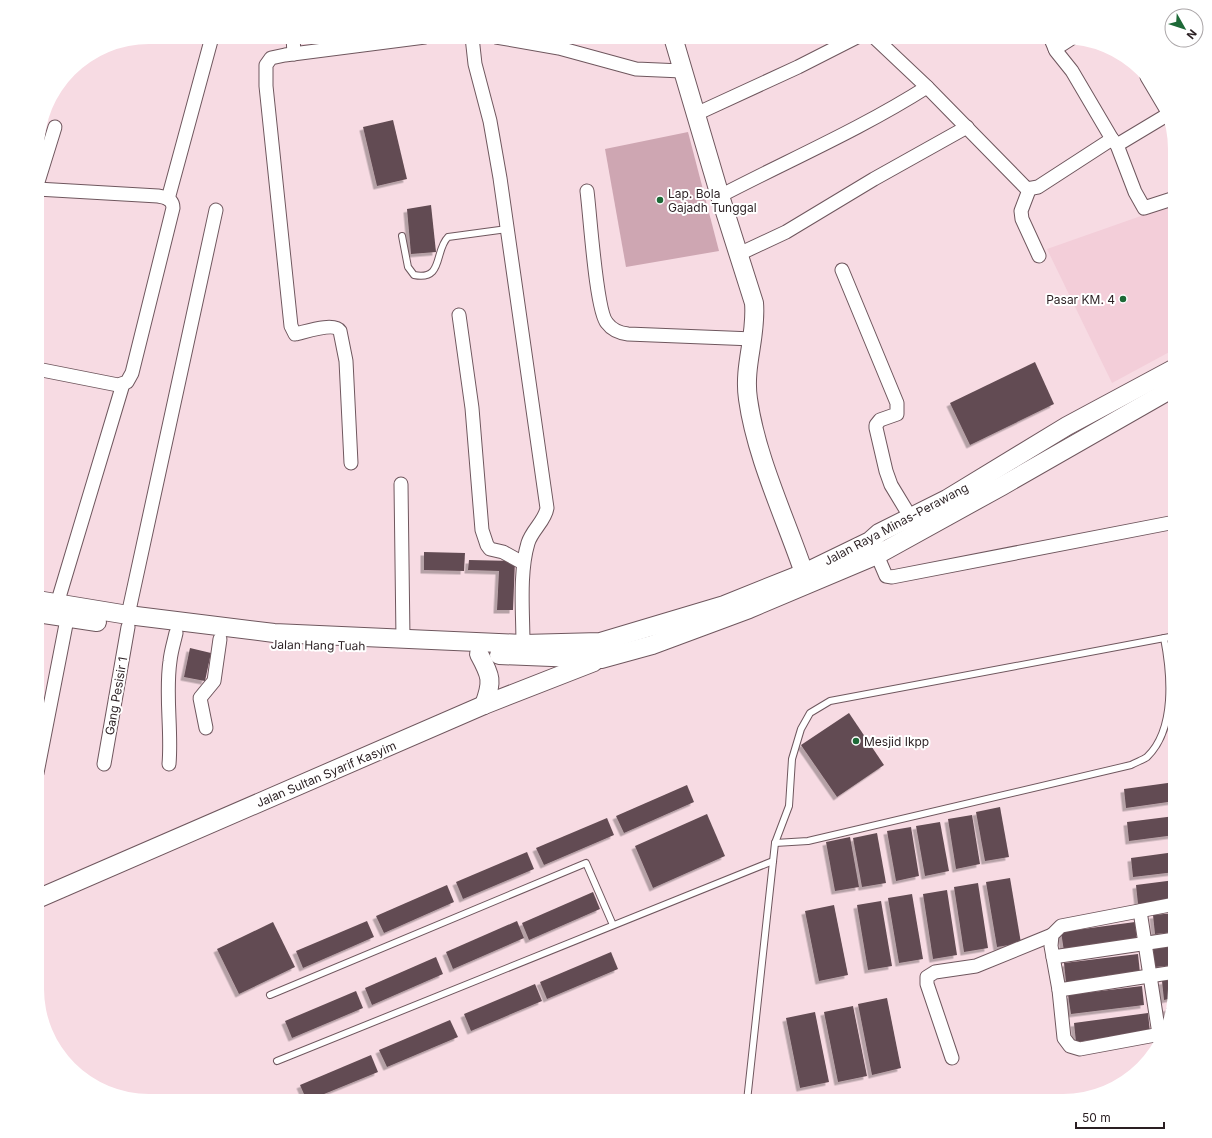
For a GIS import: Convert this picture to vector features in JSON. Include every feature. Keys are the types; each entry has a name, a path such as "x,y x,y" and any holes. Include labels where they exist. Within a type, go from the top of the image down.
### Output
{"main road":[{"path":"675,44 720,196 754,303 756,322 746,371 748,399 764,464 804,573"},
{"name":"Jalan Raya Minas-Perawang","path":"874,548 879,533 947,500 1067,426 1168,372"},
{"name":"Jalan Raya Minas-Perawang","path":"600,651 652,645 748,609 1009,483 1168,391"},
{"name":"Jalan Raya Minas-Perawang","path":"600,651 804,573 874,548"},
{"name":"Jalan Hang Tuah","path":"44,602 65,609 128,621 176,633 258,644 390,646 479,654 600,651"},
{"name":"Jalan Hang Tuah","path":"44,611 65,609"},
{"name":"Jalan Hang Tuah","path":"128,621 274,633 523,644 600,651"},
{"name":"Jalan Sultan Syarif Kasyim","path":"44,897 484,705 600,651"},
{"path":"479,654 490,674 489,693 484,705"}],"street":[{"path":"168,198 210,44"},
{"path":"294,44 294,54"},
{"path":"351,463 346,361 340,330 336,327 329,327 295,334 291,326 267,101 266,68 268,60 271,58 371,44"},
{"path":"473,44 475,64 490,121 547,508 545,515 530,539 524,563 523,644"},
{"path":"535,44 558,48 636,70 682,71"},
{"path":"696,114 798,67 842,44"},
{"path":"881,44 927,87 1015,178 1029,190"},
{"path":"1054,44 1072,71 1115,142 1135,192 1144,208 1168,201"},
{"path":"720,196 851,130 903,102 927,87"},
{"path":"1029,190 1038,187 1115,142 1163,117"},
{"path":"44,162 55,127"},
{"path":"739,254 786,232 874,179 967,127"},
{"path":"44,190 158,196 168,198 173,205 130,378 123,384 118,385 44,370"},
{"path":"1029,190 1021,211 1022,219 1039,256"},
{"path":"588,191 599,300 607,324 618,332 628,334 753,338"},
{"name":"Gang Pesisir 1","path":"104,764 128,621 216,210"},
{"path":"842,270 897,403 897,414 880,420 876,428 889,478 911,518"},
{"path":"459,315 472,408 482,530 487,545 490,549 503,552 524,563"},
{"path":"44,732 65,609 123,384"},
{"path":"401,484 403,639"},
{"path":"874,548 883,572 886,576 892,577 1168,523"},
{"path":"169,764 170,745 168,684 170,660 176,633"},
{"path":"206,728 200,698 214,681 220,639"},
{"path":"952,1058 927,984 927,977 935,972 976,966 1052,935 1061,926 1168,905"},
{"path":"1140,911 1150,976 1161,1027"},
{"path":"1052,935 1053,958 1059,990 1064,1038 1070,1046 1080,1049 1157,1035"},
{"path":"1053,958 1168,940"},
{"path":"1059,990 1168,973"}],"lane":[{"path":"402,236 408,267 414,275 419,276 429,274 436,267 443,242 448,237 507,229"},
{"path":"748,1094 775,843 789,806 792,759 801,729 810,713 830,701 1168,637"},
{"path":"1164,638 1168,660"},
{"path":"775,843 808,841 1131,765 1146,758 1156,745 1167,723 1168,694"},
{"path":"277,1060 773,861"},
{"path":"270,995 586,863 613,925"}],"shaded area":[{"name":"Lap. Bola Gajadh Tunggal","path":"688,132 719,251 626,267 605,149"},
{"name":"Pasar KM. 4","path":"1168,206 1168,353 1112,383 1047,249"}],"building":[{"path":"393,120 407,179 377,186 363,127"},
{"path":"431,205 436,252 411,254 407,209"},
{"path":"1035,362 1054,404 970,445 950,403"},
{"path":"424,552 465,553 464,571 424,570"},
{"path":"469,560 515,561 513,610 497,610 499,571 468,570"},
{"path":"190,648 211,653 205,681 184,677"},
{"path":"849,713 884,765 837,797 801,745"},
{"path":"1168,783 1168,802 1126,808 1124,789"},
{"path":"687,785 694,802 624,833 616,816"},
{"path":"1000,807 1009,857 985,861 976,812"},
{"path":"707,814 725,856 653,888 635,846"},
{"path":"972,815 980,864 956,869 948,819"},
{"path":"1168,817 1168,836 1129,841 1127,822"},
{"path":"607,818 614,835 544,865 536,848"},
{"path":"940,822 949,871 925,876 916,826"},
{"path":"911,827 919,876 896,881 887,831"},
{"path":"877,833 886,883 862,887 853,838"},
{"path":"850,837 859,887 835,891 826,842"},
{"path":"527,852 534,869 463,899 456,882"},
{"path":"1168,853 1168,873 1133,877 1131,858"},
{"path":"1010,878 1021,943 997,947 986,882"},
{"path":"1168,881 1168,900 1138,904 1136,885"},
{"path":"978,883 988,948 964,952 954,887"},
{"path":"447,885 454,902 384,933 376,916"},
{"path":"947,890 957,955 933,959 923,894"},
{"path":"593,892 600,909 529,940 522,923"},
{"path":"912,894 923,959 899,963 888,898"},
{"path":"881,901 892,966 868,970 857,905"},
{"path":"834,905 848,975 819,981 805,911"},
{"path":"1168,914 1168,933 1155,934 1153,915"},
{"path":"367,921 374,937 303,968 296,951"},
{"path":"517,921 524,938 453,969 446,952"},
{"path":"273,922 295,967 239,994 217,949"},
{"path":"1135,922 1137,942 1064,951 1061,932"},
{"path":"1168,946 1168,966 1155,967 1153,948"},
{"path":"611,952 618,969 547,999 540,982"},
{"path":"1138,954 1140,973 1066,982 1064,963"},
{"path":"436,957 443,974 372,1005 365,988"},
{"path":"1168,980 1167,999 1164,1000 1162,981"},
{"path":"535,984 542,1001 471,1031 464,1014"},
{"path":"1142,986 1144,1005 1071,1014 1068,995"},
{"path":"356,991 363,1008 292,1038 285,1021"},
{"path":"887,998 901,1068 872,1075 858,1004"},
{"path":"853,1006 867,1076 838,1082 824,1012"},
{"path":"815,1012 829,1082 800,1088 786,1018"},
{"path":"1148,1013 1150,1032 1076,1042 1074,1023"},
{"path":"450,1020 458,1037 387,1067 379,1050"},
{"path":"371,1055 378,1072 324,1094 304,1094 300,1085"}],"place":[{"name":"Lap. Bola Gajadh Tunggal","path":"660,200"},
{"name":"Pasar KM. 4","path":"1123,299"},
{"name":"Mesjid Ikpp","path":"856,741"}]}
